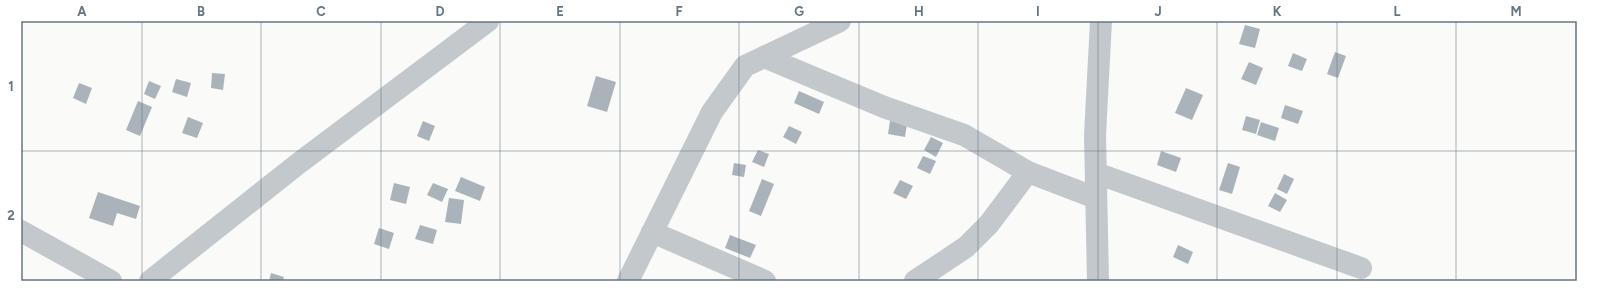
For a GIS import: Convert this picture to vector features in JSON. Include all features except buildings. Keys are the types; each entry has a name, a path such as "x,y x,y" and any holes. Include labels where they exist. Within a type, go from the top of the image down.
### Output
{"street":[{"path":"150,281 299,163 488,21"},
{"path":"628,281 712,112 745,66 840,21"},
{"path":"1098,281 1095,135 1101,21"},
{"path":"764,57 884,108 964,135 1028,172 1096,198"},
{"path":"915,281 966,247 989,224 1028,172"},
{"path":"1096,173 1361,268"},
{"path":"21,231 111,281"},
{"path":"652,232 765,281"}]}
